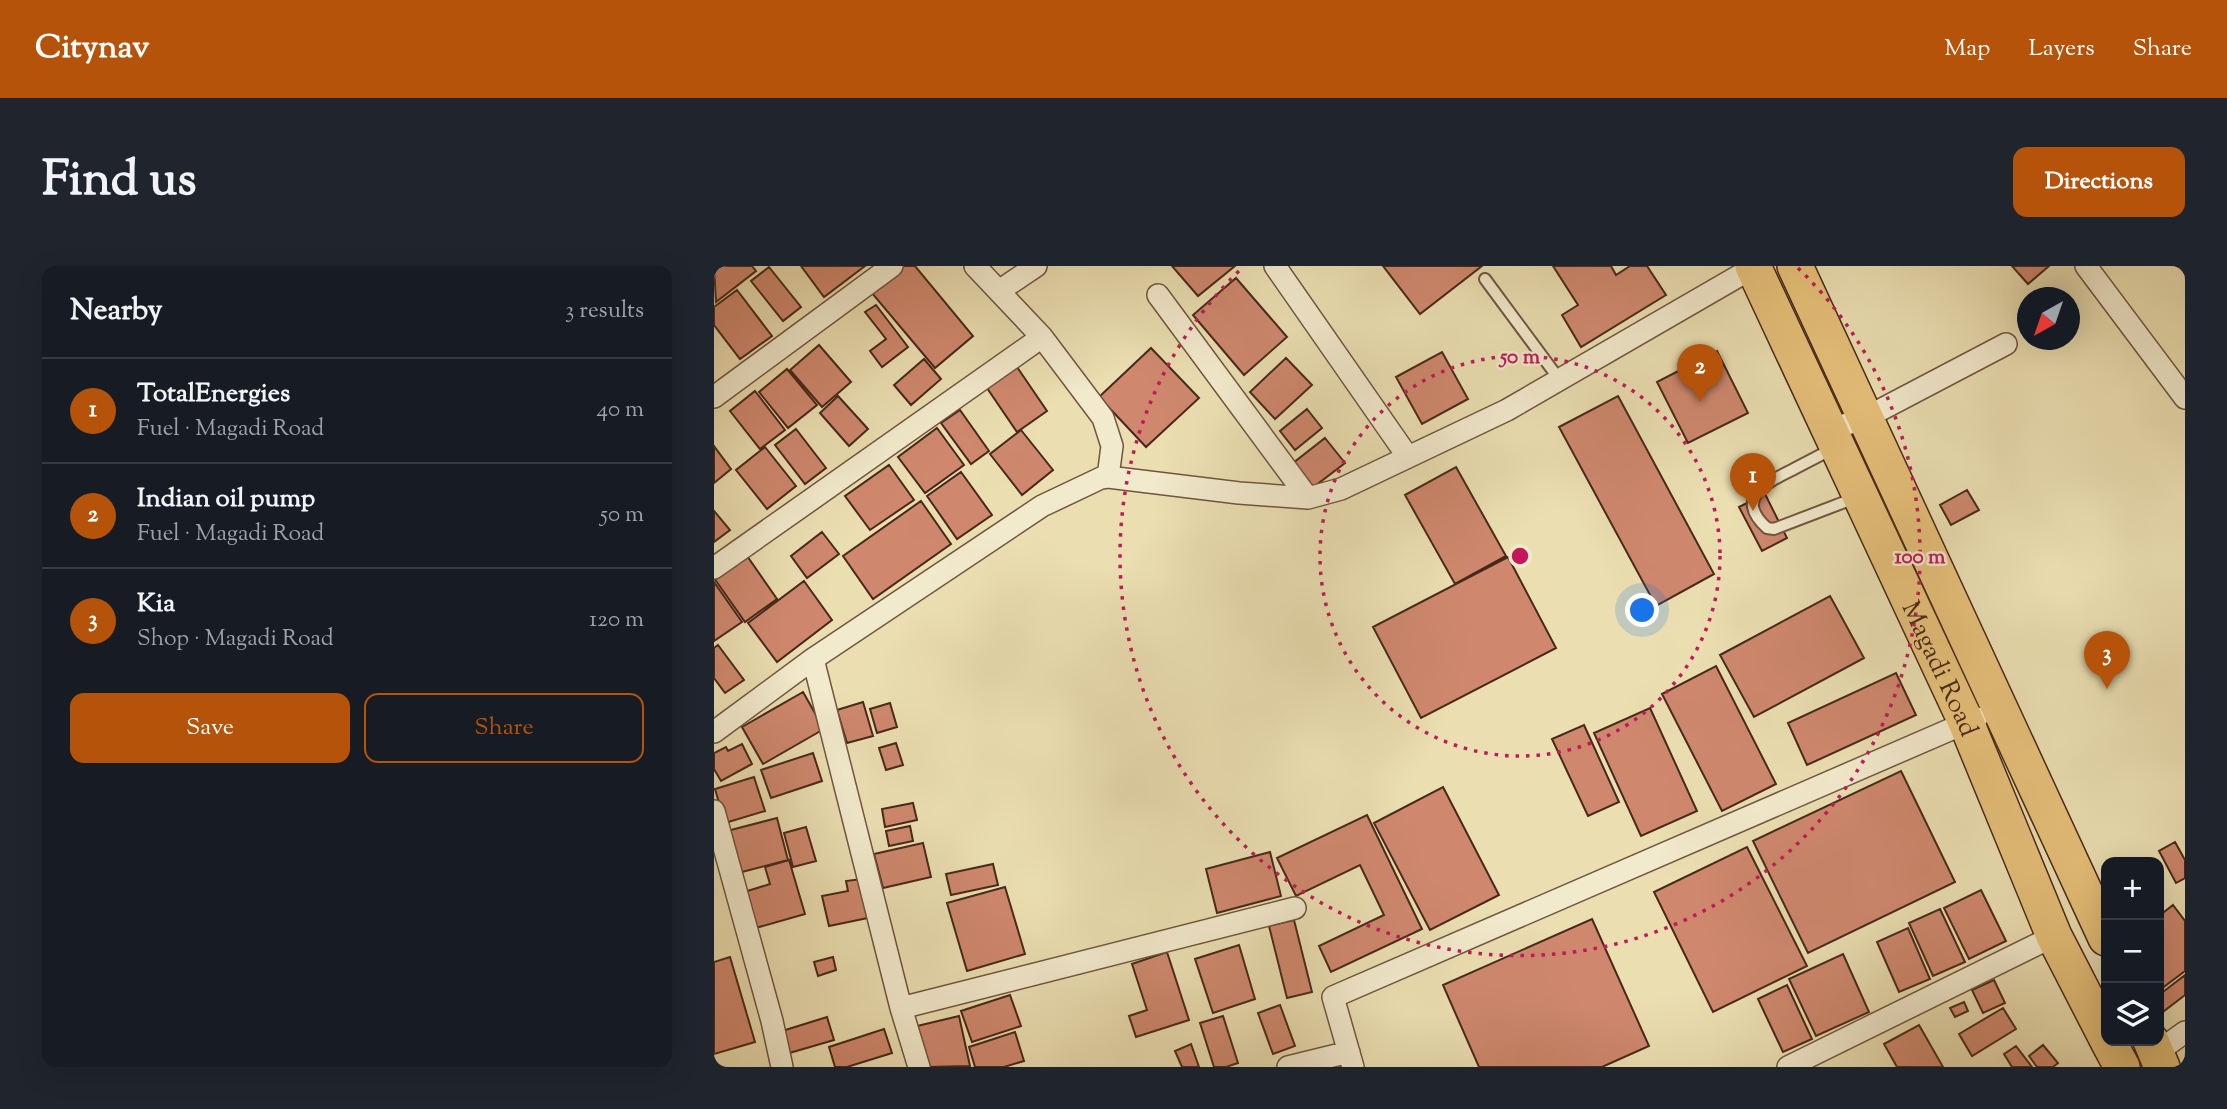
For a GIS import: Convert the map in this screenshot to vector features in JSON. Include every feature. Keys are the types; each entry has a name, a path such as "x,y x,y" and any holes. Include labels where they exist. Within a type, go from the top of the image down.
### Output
{"main road":[{"name":"Magadi Road","path":"1795,266 2101,927"},
{"name":"Magadi Road","path":"1754,267 1966,722 2054,936 2115,1055"}],"street":[{"path":"714,397 892,266"},
{"path":"975,266 1042,337 1103,418 1112,446 1108,477"},
{"path":"999,291 1036,266"},
{"path":"1275,266 1408,457"},
{"path":"2086,266 2185,398"},
{"path":"714,732 813,659 1042,506 1101,478 1308,498 1341,489 1507,410 1754,267"},
{"path":"1158,295 1308,498"},
{"path":"714,568 1042,337"},
{"path":"1833,438 1865,418 2006,344"},
{"path":"813,659 901,1008 919,1067"},
{"path":"1288,1067 1351,1059 1332,998 2001,708"},
{"path":"714,811 772,1021 782,1067"},
{"path":"901,1008 1295,908"},
{"path":"1788,1067 2054,936"},
{"path":"2156,1054 2185,1031"}],"lane":[{"path":"1485,279 1559,379"},
{"path":"1833,438 1765,484 1755,495 1752,503 1754,513 1767,528 1774,529 1860,496"}],"building":[{"path":"714,266 752,266 756,271 716,302"},
{"path":"801,266 865,266 824,297"},
{"path":"903,266 915,266 973,336 935,368 871,292"},
{"path":"1172,266 1235,266 1198,296"},
{"path":"1383,266 1482,266 1420,314"},
{"path":"1553,266 1611,266 1616,275 1630,266 1647,266 1666,295 1581,347 1562,315 1578,305"},
{"path":"2012,266 2049,266 2028,284"},
{"path":"769,267 801,307 783,321 751,281"},
{"path":"1236,278 1287,337 1244,375 1193,315"},
{"path":"737,290 772,336 740,359 714,325 714,307"},
{"path":"876,305 908,347 882,367 870,351 886,339 865,312"},
{"path":"819,345 851,382 822,407 790,370"},
{"path":"1151,348 1199,398 1146,447 1099,397"},
{"path":"1717,351 1748,413 1688,443 1657,382"},
{"path":"1442,352 1468,399 1422,424 1396,377"},
{"path":"1286,358 1312,385 1275,419 1250,392"},
{"path":"924,359 941,379 911,405 894,385"},
{"path":"1017,367 1047,411 1017,432 987,388"},
{"path":"787,369 817,405 788,428 759,392"},
{"path":"755,391 785,430 760,449 730,411"},
{"path":"838,396 868,429 849,446 820,413"},
{"path":"1618,396 1714,574 1656,606 1559,427"},
{"path":"1307,409 1322,428 1295,450 1280,431"},
{"path":"960,410 989,451 971,464 941,423"},
{"path":"937,428 964,465 925,493 898,457"},
{"path":"796,429 826,468 805,484 775,445"},
{"path":"1021,430 1053,470 1022,495 990,454"},
{"path":"1325,438 1345,463 1307,492 1288,467"},
{"path":"714,446 731,469 714,483"},
{"path":"765,447 796,486 767,509 736,470"},
{"path":"889,465 914,500 870,530 845,496"},
{"path":"1456,467 1506,556 1455,584 1405,495"},
{"path":"961,472 992,515 957,539 927,496"},
{"path":"1967,490 1979,510 1951,525 1940,505"},
{"path":"1765,494 1787,538 1762,551 1739,507"},
{"path":"921,501 951,544 873,599 843,556"},
{"path":"714,511 730,530 714,542"},
{"path":"822,532 839,554 807,578 791,556"},
{"path":"745,553 777,599 745,622 714,578"},
{"path":"1508,557 1556,648 1421,718 1373,627"},
{"path":"804,581 832,620 777,662 748,623"},
{"path":"714,582 742,622 714,641"},
{"path":"1830,596 1864,658 1754,717 1720,655"},
{"path":"718,645 744,680 725,693 714,678 714,648"},
{"path":"1716,666 1776,784 1722,811 1662,694"},
{"path":"1896,673 1916,715 1807,765 1788,723"},
{"path":"803,692 824,729 763,764 742,727"},
{"path":"863,702 873,736 847,743 837,710"},
{"path":"890,703 897,727 877,733 870,709"},
{"path":"1650,708 1697,811 1641,836 1594,733"},
{"path":"1584,725 1619,802 1588,816 1552,739"},
{"path":"896,743 903,765 886,770 879,748"},
{"path":"742,744 752,764 721,781 714,769 714,753 726,747 728,751"},
{"path":"813,753 822,781 771,798 761,770"},
{"path":"1901,771 1955,882 1808,953 1753,841"},
{"path":"754,777 765,811 725,823 715,789"},
{"path":"1443,787 1499,895 1430,930 1374,823"},
{"path":"913,803 917,820 885,827 882,809"},
{"path":"1367,815 1422,929 1331,972 1319,946 1384,915 1360,865 1296,896 1277,858"},
{"path":"777,818 788,860 738,873 727,831"},
{"path":"910,826 913,841 889,846 886,831"},
{"path":"806,827 816,861 793,867 784,833"},
{"path":"2175,842 2185,860 2185,878 2176,883 2159,851"},
{"path":"923,843 931,877 883,888 874,854"},
{"path":"1747,847 1807,966 1713,1012 1654,892"},
{"path":"1270,852 1281,896 1217,913 1206,869"},
{"path":"789,860 805,914 752,929 741,893 770,884 765,867"},
{"path":"993,864 998,885 951,895 946,874"},
{"path":"861,879 868,918 829,926 822,896 848,891 846,881"},
{"path":"1005,887 1025,954 967,971 947,903"},
{"path":"1981,890 2006,941 1969,959 1944,908"},
{"path":"2173,905 2185,921 2185,971 2164,987 2164,920 2164,912"},
{"path":"1940,909 1965,962 1933,976 1909,923"},
{"path":"1592,919 1649,1046 1602,1067 1479,1067 1443,985"},
{"path":"1294,920 1312,992 1287,998 1269,926"},
{"path":"1908,928 1930,979 1899,992 1877,942"},
{"path":"1239,945 1255,999 1213,1013 1195,959"},
{"path":"1167,952 1189,1020 1136,1037 1129,1016 1147,1010 1132,964"},
{"path":"1843,954 1869,1012 1816,1036 1789,979"},
{"path":"730,957 755,1042 714,1054 714,962"},
{"path":"833,957 836,970 818,976 814,962"},
{"path":"2185,975 2185,995 2164,1011 2164,991"},
{"path":"1994,980 2005,1003 1983,1013 1972,990"},
{"path":"1787,985 1812,1039 1783,1052 1758,999"},
{"path":"1010,995 1021,1026 972,1042 961,1011"},
{"path":"1964,1002 1968,1011 1955,1017 1950,1008"},
{"path":"1280,1005 1295,1046 1273,1054 1258,1013"},
{"path":"2003,1008 2016,1029 1972,1056 1959,1034"},
{"path":"959,1016 970,1066 926,1067 917,1026"},
{"path":"1223,1016 1238,1063 1214,1067 1200,1023"},
{"path":"827,1017 834,1040 786,1054 779,1032"},
{"path":"1919,1025 1943,1067 1897,1067 1884,1044"},
{"path":"884,1029 892,1053 847,1067 835,1067 829,1047"},
{"path":"1015,1032 1024,1061 1004,1067 975,1067 969,1047"},
{"path":"1191,1044 1199,1067 1182,1067 1175,1051"},
{"path":"2043,1045 2058,1063 2053,1067 2037,1067 2029,1056"},
{"path":"2016,1046 2032,1067 2012,1067 2004,1054"}],"place":[{"name":"Indian oil pump","path":"1700,402"},
{"name":"TotalEnergies","path":"1753,511"},
{"name":"Kia","path":"2107,689"}]}
